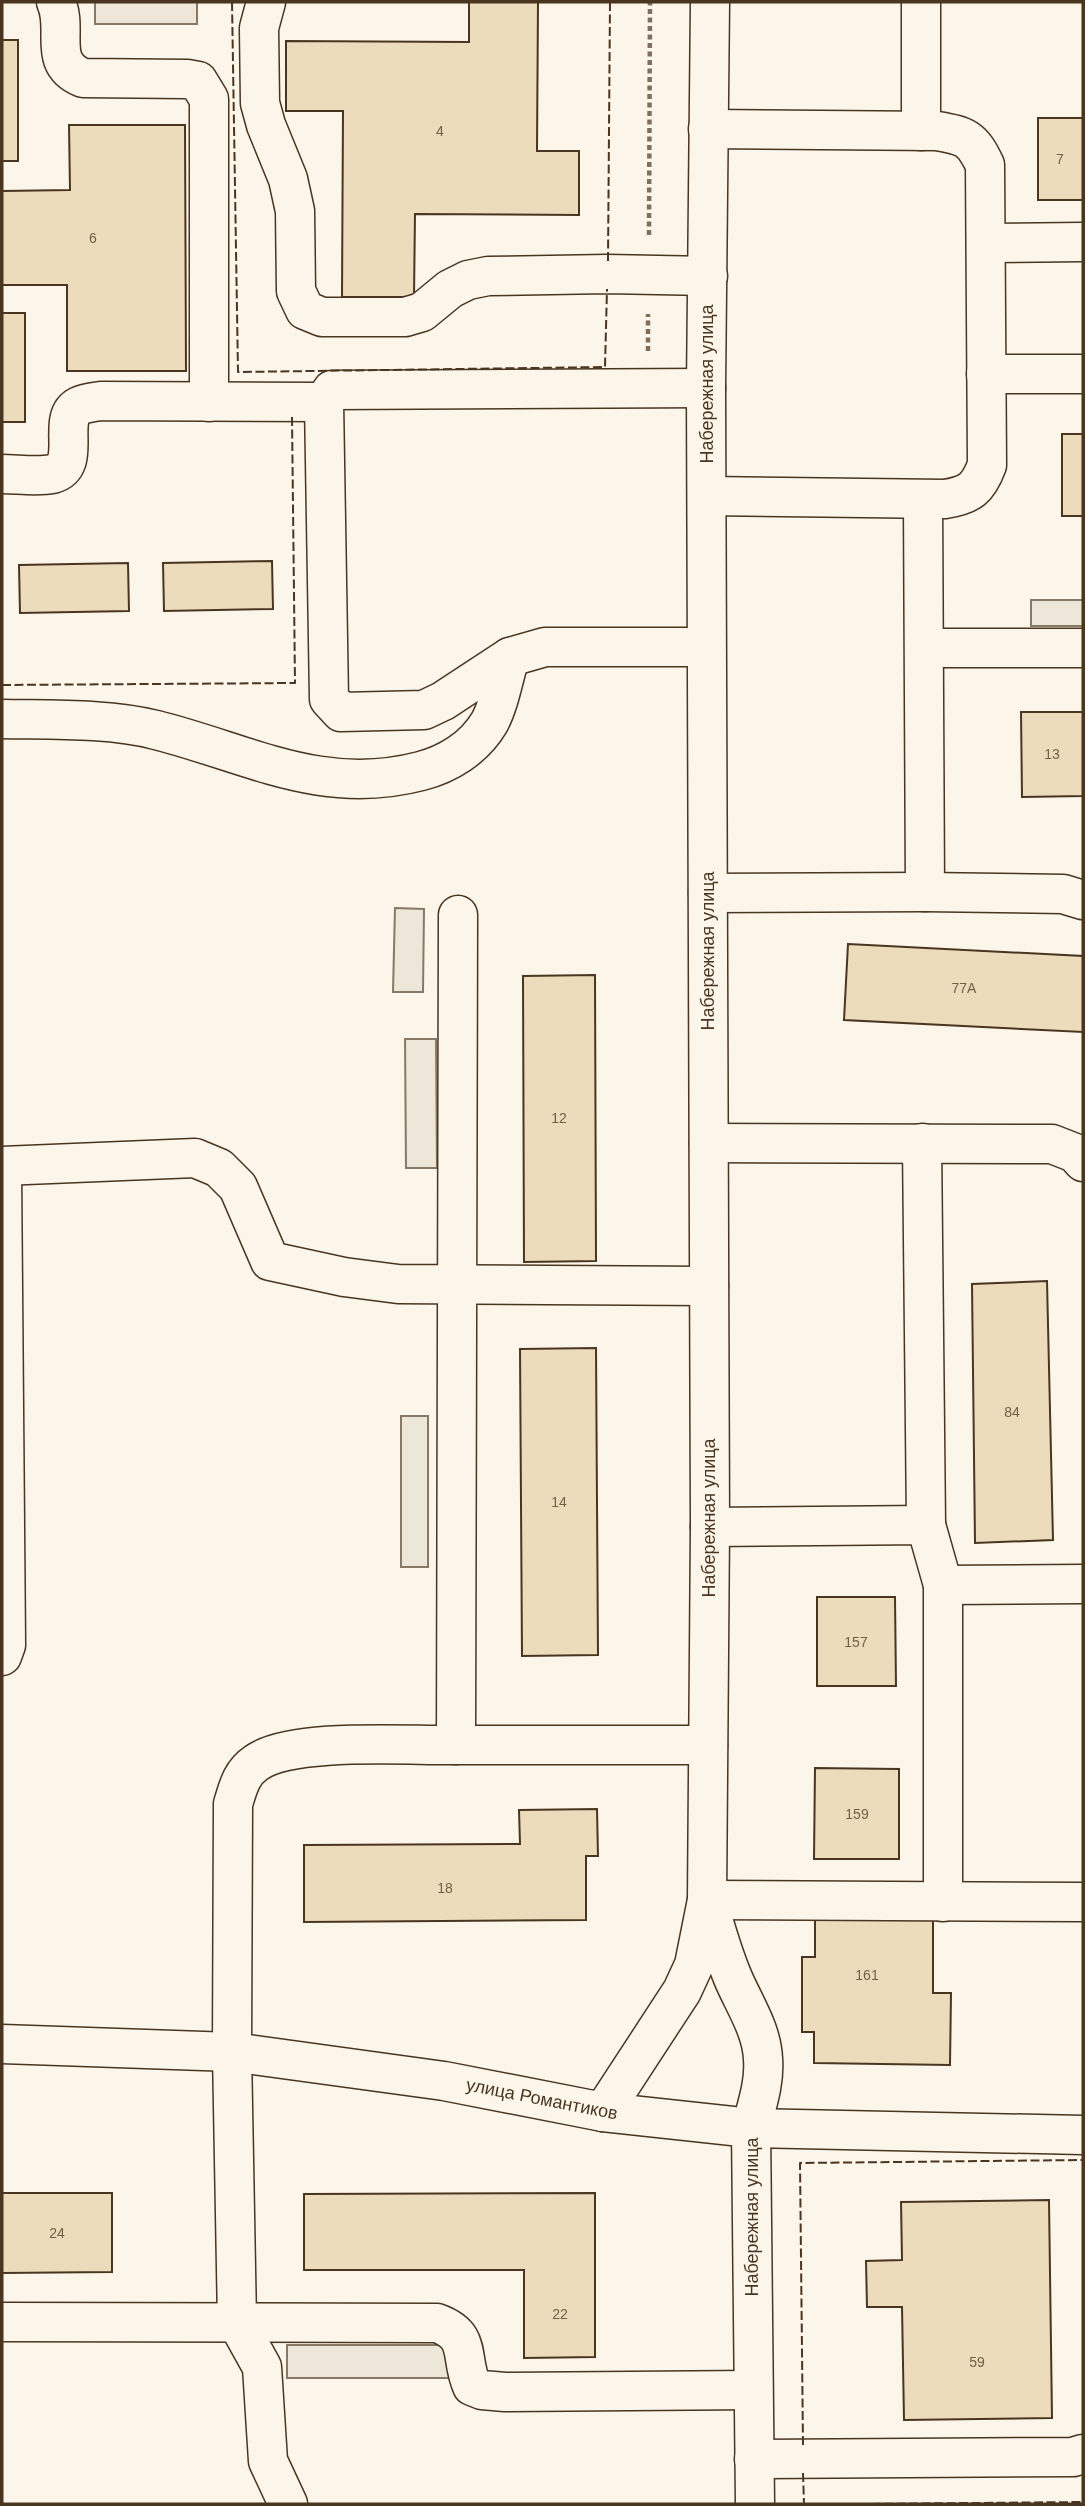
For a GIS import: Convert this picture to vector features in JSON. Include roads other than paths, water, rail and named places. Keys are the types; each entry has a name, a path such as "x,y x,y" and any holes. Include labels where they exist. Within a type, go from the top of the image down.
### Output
{"street":[{"path":"56,2 60,13 61,52 64,66 71,73 83,78 198,81 209,99 209,402"},
{"path":"266,2 259,28 260,103 288,179 295,211 296,291 305,310 322,317 405,317 422,312 450,289 468,280 488,276 708,276"},
{"name":"Набережная улица","path":"603,2112 682,1992 694,1965 707,1900 710,1527 706,388 710,2"},
{"path":"921,2 921,131"},
{"path":"707,496 923,500 965,496 981,481 987,465 985,165 977,148 964,135 921,131 708,129"},
{"path":"986,243 1083,242"},
{"path":"986,374 1083,374"},
{"path":"706,388 332,390 324,402 329,699 341,712 424,709 443,701 510,657 545,647 706,647"},
{"path":"2,474 52,474 62,468 68,456 69,421 72,413 79,406 101,401 324,402"},
{"path":"923,500 925,892"},
{"path":"925,648 1083,648"},
{"path":"2,719 84,721 153,729 286,770 333,778 401,776 432,768 451,760 470,747 489,722 510,657"},
{"path":"708,893 1063,894 1083,900"},
{"path":"456,1745 458,915"},
{"path":"709,1143 1052,1144 1075,1153 1083,1162"},
{"path":"922,1143 926,1525 943,1585 943,1902"},
{"path":"2,1166 195,1158 219,1168 238,1187 271,1261 344,1278 398,1284 456,1286 709,1286"},
{"path":"2,1171 6,1645 2,1656"},
{"path":"710,1527 926,1525"},
{"path":"943,1585 1083,1584"},
{"path":"288,2504 268,2461 262,2367 237,2322 232,2052 233,1804 240,1779 255,1763 275,1752 320,1746 708,1745"},
{"path":"707,1900 1083,1902"},
{"name":"Набережная улица","path":"707,1900 719,1941 759,2034 764,2058 762,2088 751,2128 755,2504"},
{"name":"улица Романтиков","path":"2,2044 232,2052 444,2081 603,2112 751,2128 1083,2135"},
{"path":"2,2322 437,2323 449,2327 461,2338 466,2374 472,2386 482,2390 753,2390"},
{"path":"754,2459 1073,2457 1083,2454"}]}
